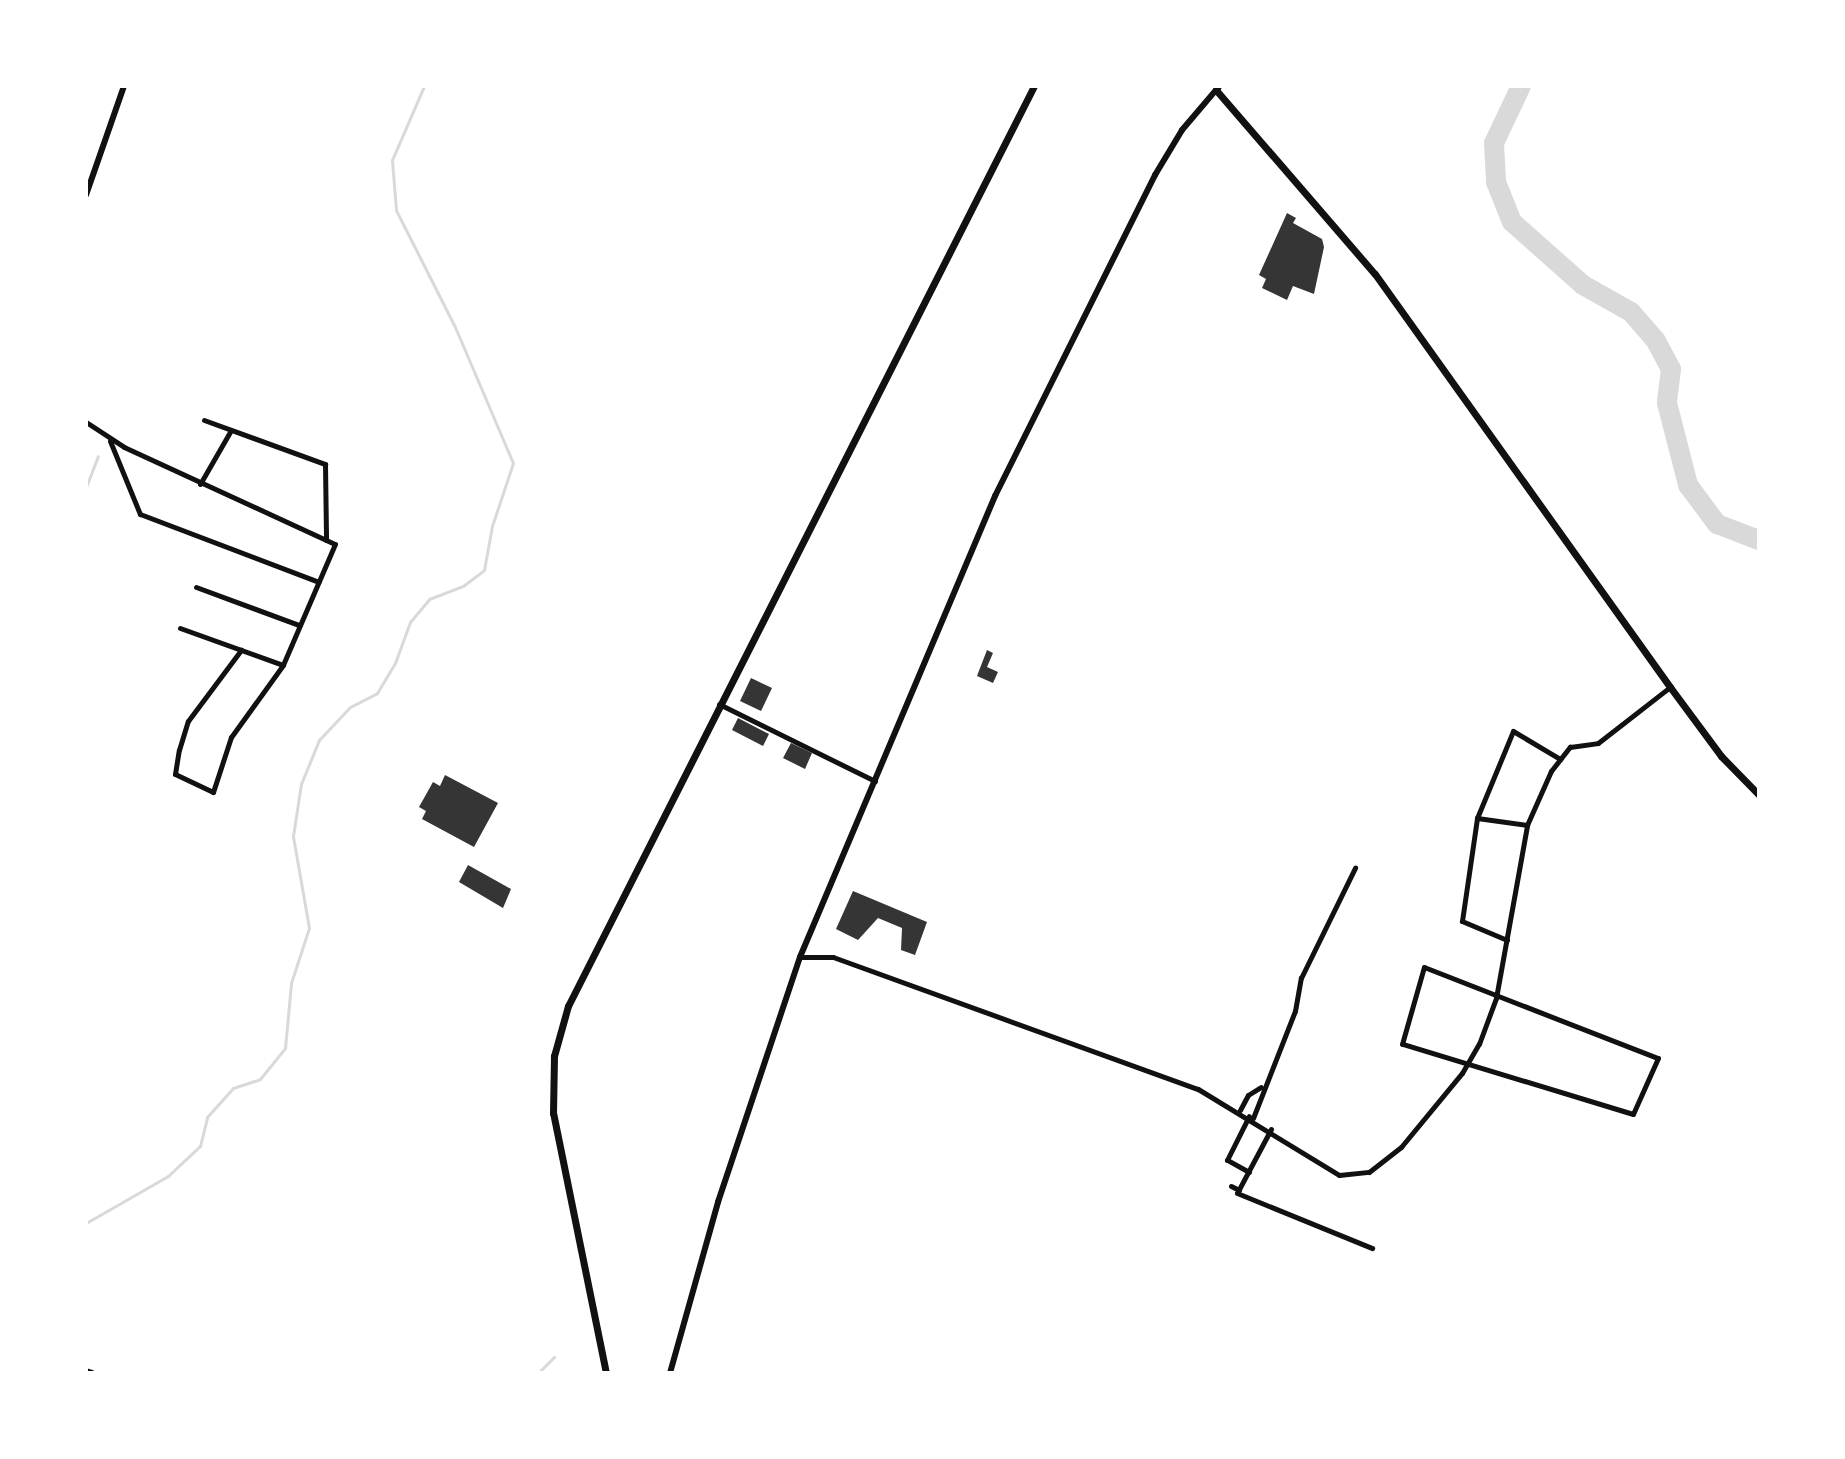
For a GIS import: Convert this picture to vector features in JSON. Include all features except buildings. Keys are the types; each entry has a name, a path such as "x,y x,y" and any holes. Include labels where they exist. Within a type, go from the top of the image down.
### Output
{"main road":[{"path":"606,1373 555,1124 554,1056 578,982 1034,86"},
{"path":"1217,88 1403,311 1670,687 1721,756 1759,795"}],"street":[{"path":"86,195 124,86"},
{"path":"670,1373 718,1202 800,957 1019,442 1155,175 1182,130 1217,88"},
{"path":"204,420 325,464 326,540"},
{"path":"86,422 110,441 335,544 283,665 231,737 213,792 175,774 179,750 188,721 241,650"},
{"path":"200,484 231,430"},
{"path":"110,441 140,514 319,582"},
{"path":"196,587 299,625"},
{"path":"180,628 283,665"},
{"path":"800,957 833,957 1198,1089 1240,1110 1336,1173 1357,1175 1369,1172 1394,1155 1468,1065 1496,998 1527,825 1560,759 1575,745 1599,742 1670,687"},
{"path":"719,704 875,781"},
{"path":"1507,940 1471,929 1461,919 1477,818 1513,731 1560,759"},
{"path":"1477,818 1527,825"},
{"path":"1249,1172 1227,1160 1251,1117 1295,1011 1301,978 1355,868"},
{"path":"1424,967 1496,998 1658,1058 1633,1114 1468,1065 1402,1044 1424,967"},
{"path":"1240,1110 1248,1095 1262,1086"},
{"path":"1239,1190 1271,1129"},
{"path":"1231,1186 1261,1204 1372,1248"},
{"path":"86,1371 92,1373"}],"waterway":[{"path":"86,1223 168,1176 200,1146 207,1117 233,1088 260,1079 285,1048 291,983 309,928 293,836 301,784 319,740 350,707 377,693 395,663 410,622 429,599 463,586 484,570 492,526 513,463 454,325 396,210 392,160 424,86"},
{"path":"1521,86 1494,143 1496,182 1512,222 1583,285 1631,312 1656,341 1671,369 1667,403 1688,485 1717,524 1759,540"},
{"path":"86,487 98,456"},
{"path":"538,1373 554,1357"}]}
